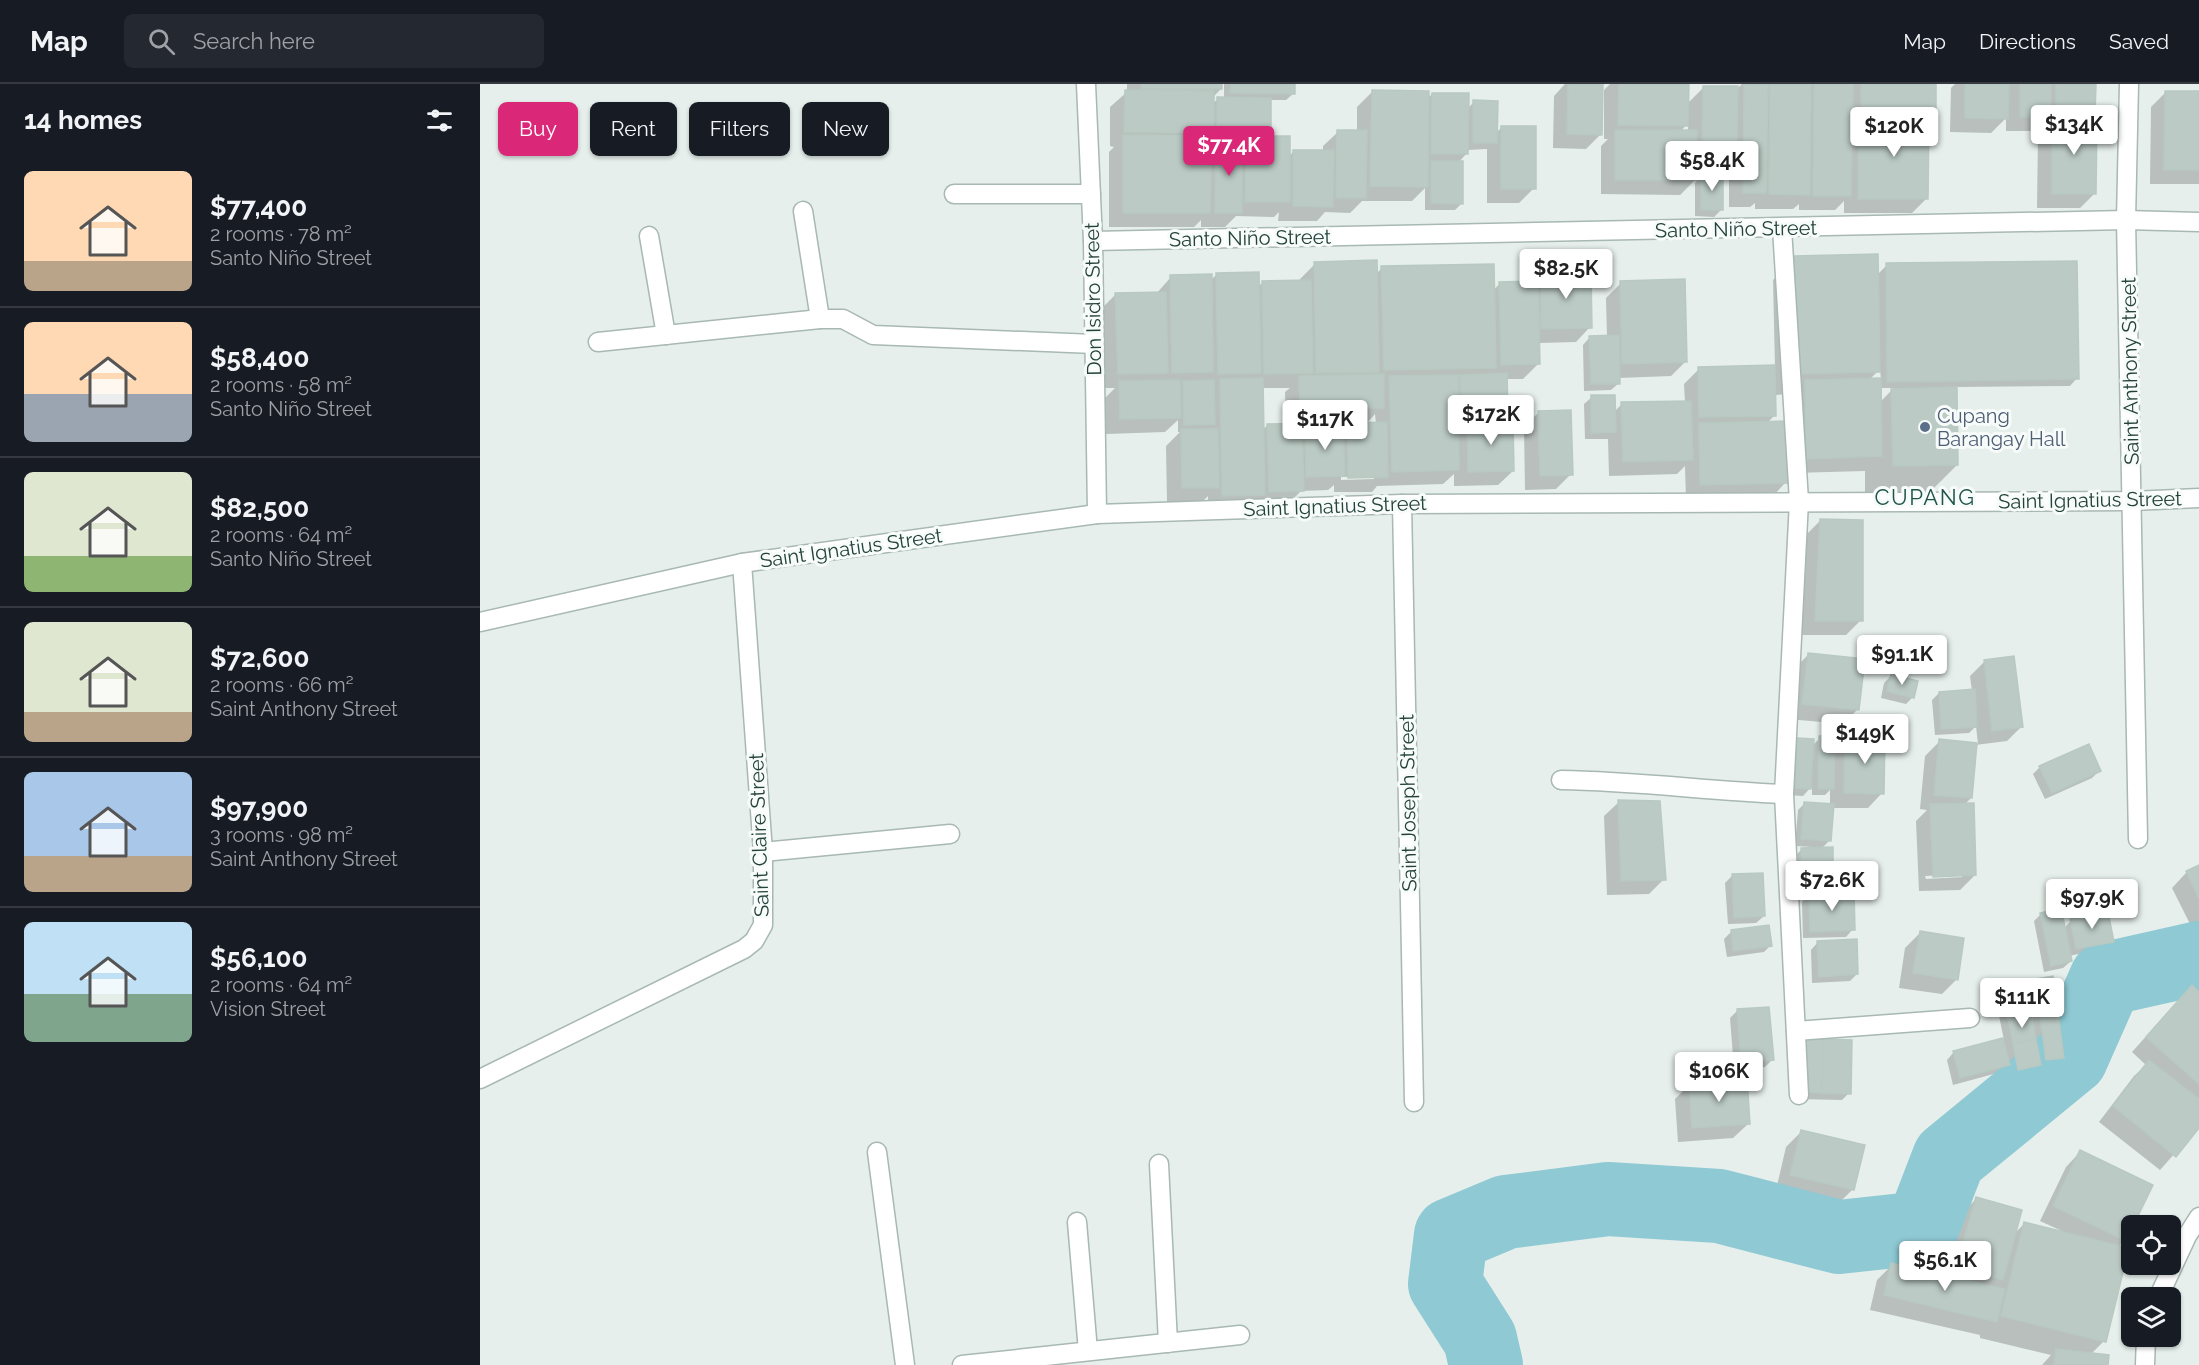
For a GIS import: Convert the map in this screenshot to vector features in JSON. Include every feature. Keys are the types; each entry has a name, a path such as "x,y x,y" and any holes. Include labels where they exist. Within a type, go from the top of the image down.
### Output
{"street":[{"name":"Don Isidro Street","path":"1086,84 1093,241 1097,514"},
{"name":"Saint Anthony Street","path":"2129,84 2126,220 2138,839"},
{"path":"954,194 1091,194"},
{"path":"803,211 820,319"},
{"name":"Santo Niño Street","path":"1093,241 2126,220 2199,222"},
{"path":"1782,228 1799,501 1784,794 1799,1095"},
{"path":"650,236 666,335"},
{"path":"598,342 820,319 843,319 873,335 1094,344"},
{"name":"Saint Ignatius Street","path":"480,622 742,563 1097,514 1402,504 2132,501 2199,498"},
{"name":"Saint Joseph Street","path":"1402,504 1414,1102"},
{"name":"Saint Claire Street","path":"480,1079 744,950 754,941 763,925 764,852 742,563"},
{"path":"1561,780 1617,781 1733,792 1784,794"},
{"path":"764,852 950,834"},
{"path":"1796,1031 1970,1018"},
{"path":"877,1152 905,1365"},
{"path":"1159,1164 1168,1343"},
{"path":"2163,1287 2187,1236 2199,1217"},
{"path":"1077,1222 1088,1352"},
{"path":"962,1365 1240,1335"},
{"path":"2145,1365 2146,1347"}],"building":[{"path":"1141,84 1222,84 1222,89 1141,89"},
{"path":"1231,84 1295,84 1295,94 1230,93"},
{"path":"1568,84 1603,84 1602,135 1567,134"},
{"path":"1619,84 1689,84 1688,126 1618,125"},
{"path":"1744,84 1768,84 1766,193 1743,193"},
{"path":"1770,84 1811,84 1810,195 1769,194"},
{"path":"1814,84 1853,84 1851,196 1813,196"},
{"path":"1861,84 1936,84 1936,111 1861,110"},
{"path":"1965,84 2009,84 2008,119 1965,118"},
{"path":"2020,84 2051,84 2051,117 2020,117"},
{"path":"2056,84 2096,84 2095,114 2056,113"},
{"path":"1703,86 1738,86 1737,143 1702,142"},
{"path":"1125,90 1214,91 1214,133 1124,132"},
{"path":"1372,90 1429,91 1428,187 1370,186"},
{"path":"2165,91 2199,91 2199,170 2164,170"},
{"path":"1432,93 1469,93 1468,154 1431,154"},
{"path":"1217,97 1271,98 1271,130 1217,130"},
{"path":"1473,100 1498,101 1497,143 1473,143"},
{"path":"1859,117 1929,117 1928,199 1858,199"},
{"path":"2052,119 2097,119 2096,194 2052,194"},
{"path":"1501,126 1536,126 1536,189 1501,189"},
{"path":"1337,130 1367,130 1366,198 1336,198"},
{"path":"1615,130 1697,130 1696,180 1615,180"},
{"path":"1123,135 1212,136 1210,213 1123,213"},
{"path":"1246,136 1290,136 1290,202 1245,202"},
{"path":"1216,141 1242,141 1242,213 1215,213"},
{"path":"1705,147 1741,147 1741,171 1705,171"},
{"path":"1293,150 1334,150 1333,207 1293,206"},
{"path":"1431,161 1463,161 1463,204 1431,203"},
{"path":"1701,174 1723,174 1723,210 1701,210"},
{"path":"1878,254 1880,372 1796,374 1794,256"},
{"path":"1377,260 1379,372 1316,373 1314,262"},
{"path":"2077,261 2079,379 1887,382 1886,263"},
{"path":"1494,264 1496,368 1384,370 1381,266"},
{"path":"1259,272 1261,373 1218,374 1216,273"},
{"path":"1541,272 1591,272 1592,328 1541,329"},
{"path":"1212,274 1213,372 1172,373 1170,275"},
{"path":"1685,279 1687,362 1622,364 1620,281"},
{"path":"1311,280 1313,373 1264,374 1262,281"},
{"path":"1538,281 1540,364 1501,365 1499,282"},
{"path":"1166,292 1168,373 1118,374 1115,293"},
{"path":"1619,335 1620,384 1591,384 1589,336"},
{"path":"1775,365 1776,416 1699,417 1698,367"},
{"path":"1507,373 1508,415 1461,417 1460,375"},
{"path":"1384,374 1384,408 1300,409 1299,376"},
{"path":"1458,375 1459,470 1392,472 1389,376"},
{"path":"1263,378 1265,495 1222,496 1220,379"},
{"path":"1881,378 1882,456 1806,459 1805,380"},
{"path":"1180,380 1181,418 1120,419 1119,381"},
{"path":"1214,380 1215,424 1184,425 1183,381"},
{"name":"Cupang Barangay Hall","path":"1957,387 1958,465 1893,466 1891,389"},
{"path":"1591,395 1615,395 1616,432 1591,433"},
{"path":"1691,401 1693,460 1623,462 1621,402"},
{"path":"1571,410 1573,475 1540,476 1538,411"},
{"path":"1513,420 1514,471 1468,472 1467,421"},
{"path":"1786,421 1788,483 1700,485 1699,423"},
{"path":"1387,422 1388,477 1348,478 1347,423"},
{"path":"1302,423 1304,491 1269,492 1267,424"},
{"path":"1343,424 1345,476 1306,477 1305,425"},
{"path":"1181,429 1218,429 1219,488 1182,488"},
{"path":"1820,519 1863,520 1863,621 1815,621"},
{"path":"1808,653 1865,659 1859,710 1802,704"},
{"path":"2014,656 2023,727 1992,731 1984,660"},
{"path":"1891,674 1918,681 1914,698 1887,691"},
{"path":"1975,689 1977,727 1941,729 1939,692"},
{"path":"1819,736 1835,736 1834,789 1818,789"},
{"path":"1845,736 1885,736 1884,794 1844,793"},
{"path":"1797,738 1814,739 1811,789 1795,788"},
{"path":"1939,739 1977,743 1972,798 1934,795"},
{"path":"2089,744 2101,771 2052,793 2039,766"},
{"path":"1618,800 1660,801 1666,880 1621,881"},
{"path":"1804,802 1834,804 1831,841 1801,839"},
{"path":"1974,803 1976,875 1933,877 1930,804"},
{"path":"1833,847 1833,878 1802,879 1801,848"},
{"path":"2199,865 2199,899 2186,871"},
{"path":"1763,873 1765,916 1734,918 1732,874"},
{"path":"1854,891 1855,930 1810,932 1809,893"},
{"path":"2061,908 2072,961 2051,966 2040,913"},
{"path":"2108,912 2114,942 2076,949 2070,919"},
{"path":"1769,925 1772,946 1733,951 1731,930"},
{"path":"1920,931 1964,938 1958,980 1913,973"},
{"path":"1857,939 1858,974 1819,977 1817,941"},
{"path":"2053,976 2064,1058 2046,1060 2035,979"},
{"path":"2192,985 2199,992 2199,1084 2146,1037"},
{"path":"2026,988 2031,1013 2008,1018 2002,993"},
{"path":"1769,1007 1774,1060 1741,1063 1737,1009"},
{"path":"2031,1013 2036,1040 2013,1044 2008,1018"},
{"path":"2003,1038 2010,1065 1960,1078 1953,1051"},
{"path":"1805,1039 1824,1039 1822,1093 1803,1092"},
{"path":"1824,1039 1852,1040 1851,1094 1822,1093"},
{"path":"2036,1040 2041,1065 2018,1070 2013,1044"},
{"path":"2149,1060 2199,1099 2199,1128 2176,1157 2113,1106"},
{"path":"1747,1078 1750,1124 1692,1128 1689,1082"},
{"path":"1801,1130 1865,1145 1854,1190 1790,1175"},
{"path":"2080,1150 2153,1185 2138,1215 2121,1215 2121,1239 2053,1206"},
{"path":"1976,1197 2022,1210 2003,1280 1956,1267"},
{"path":"2024,1222 2121,1246 2122,1275 2106,1342 2001,1316"},
{"path":"1891,1263 2005,1289 1997,1322 1884,1295"},
{"path":"2056,1349 2109,1355 2108,1365 2054,1365"}],"waterway":[{"path":"1486,1365 1480,1339 1445,1284 1451,1235 1506,1212 1608,1199 1719,1206 1839,1237 1922,1228 1949,1158 2071,1058 2106,979 2199,958"}],"place":[{"name":"Cupang Barangay Hall","path":"1925,427"}],"district":[{"name":"CUPANG","path":"1925,497"}]}
